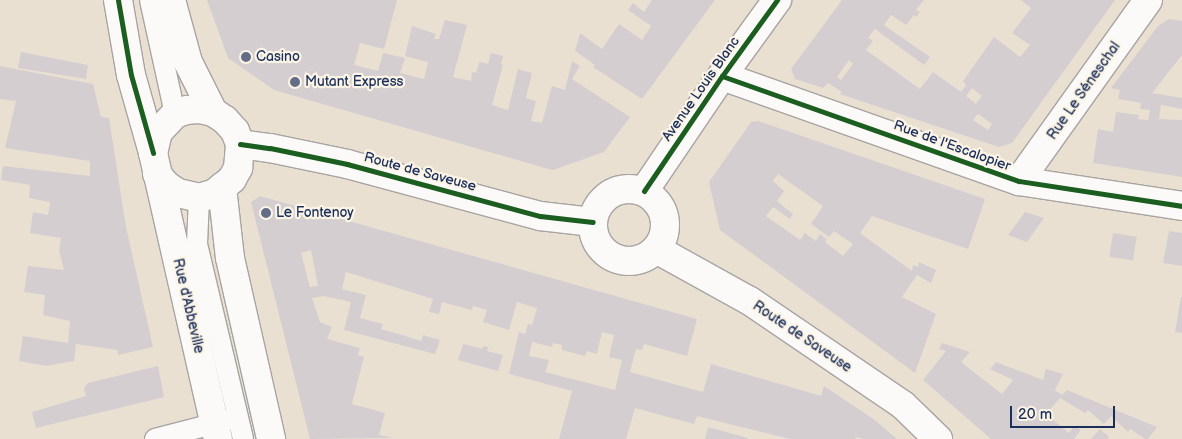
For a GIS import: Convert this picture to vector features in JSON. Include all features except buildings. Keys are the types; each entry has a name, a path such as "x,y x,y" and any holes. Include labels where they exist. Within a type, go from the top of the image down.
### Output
{"main road":[{"name":"Rue d'Abbeville","path":"118,0 131,75 224,426"},
{"path":"172,0 188,62 213,112"},
{"name":"Avenue Louis Blanc","path":"644,192 722,76 778,0"},
{"name":"Rue Le Séneschal","path":"1019,181 1148,0"},
{"name":"Rue de l'Escalopier","path":"722,76 1019,181 1182,206"},
{"path":"200,109 213,112 225,120 235,131 240,144 238,168 232,179 211,193 178,193 166,185 155,163 158,132 175,114 187,110 200,109"},
{"name":"Route de Saveuse","path":"240,144 270,148 347,164 540,216 593,222"},
{"path":"624,189 644,192 654,198 662,209 665,223 664,236 656,249 646,257 636,260 624,260 611,256 601,248 594,234 593,222 599,205 607,196 624,189"},
{"path":"211,193 230,258 266,410 271,439"},
{"name":"Route de Saveuse","path":"656,249 750,301 903,405 938,439"}],"lane":[{"path":"150,0 175,114"},
{"path":"211,193 197,244 224,426 243,439"},
{"path":"155,439 224,426 266,410"}],"cycle path":[{"path":"118,0 131,75 153,153"},
{"path":"644,191 722,76 777,0"},
{"path":"722,76 1019,181 1182,206"},
{"path":"240,144 270,148 347,164 540,216 593,222"}],"place":[{"name":"Casino","path":"246,57"},
{"name":"Mutant Express","path":"295,82"},
{"name":"Le Fontenoy","path":"266,213"}]}
